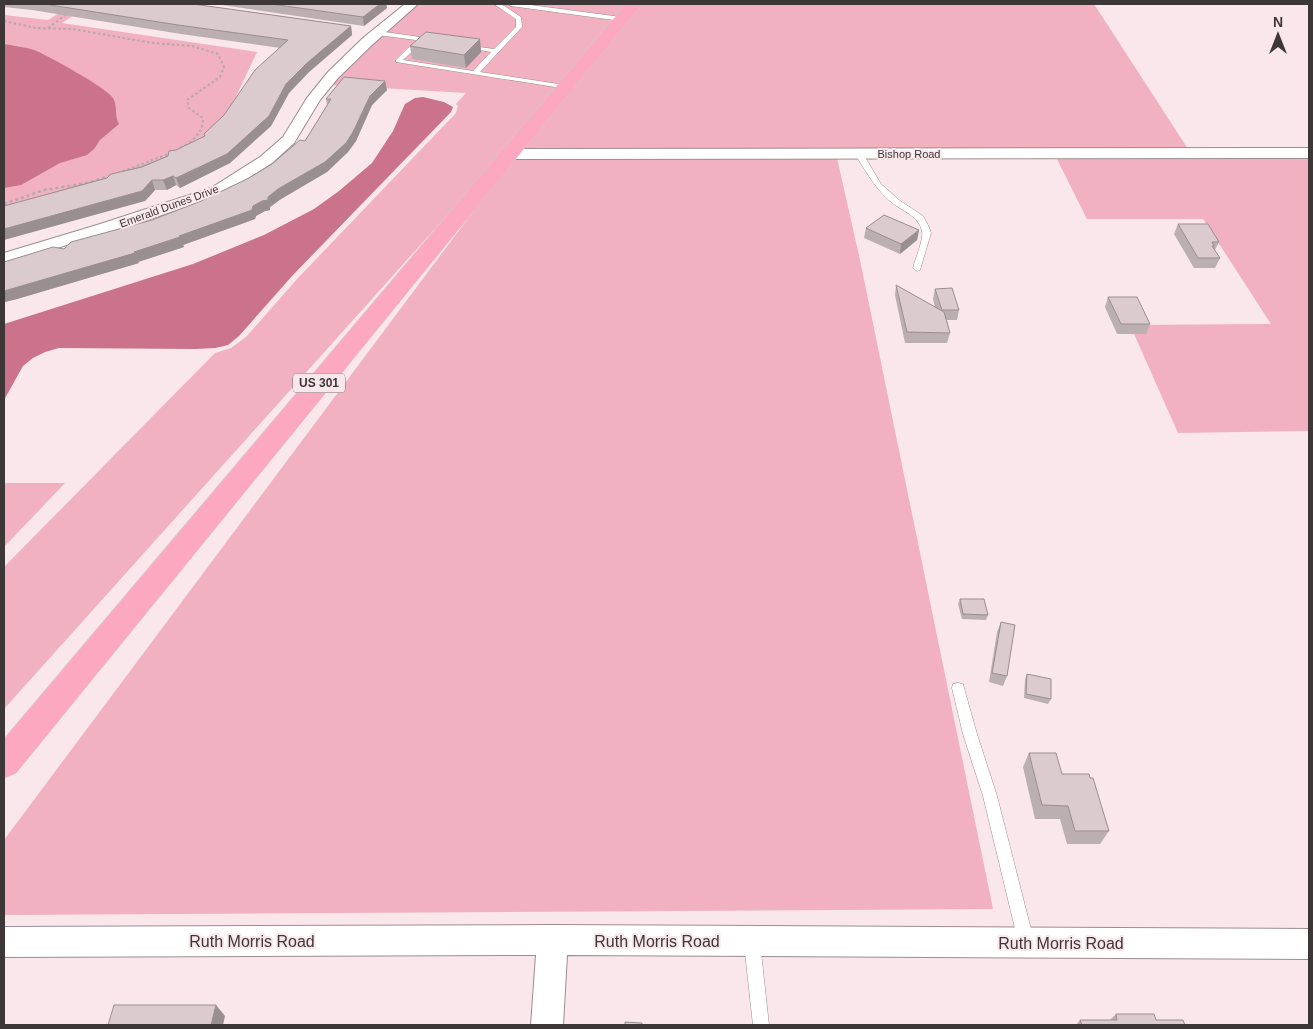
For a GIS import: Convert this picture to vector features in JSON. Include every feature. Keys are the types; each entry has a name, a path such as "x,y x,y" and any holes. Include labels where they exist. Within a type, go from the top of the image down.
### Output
{"main road":[{"name":"US 301","path":"4,763 628,12"}],"street":[{"name":"Emerald Dunes Drive","path":"4,258 103,229 217,191 266,160 289,140 314,98 333,75 412,4"},
{"path":"359,30 378,33"},
{"name":"Bishop Road","path":"509,154 1309,153"},
{"path":"547,1025 553,940"},
{"name":"Ruth Morris Road","path":"4,942 553,940 1309,944"}],"lane":[{"path":"475,73 519,27 518,18 497,4"},
{"path":"510,4 628,12"},
{"path":"378,33 430,40"},
{"path":"421,39 398,61 564,87"},
{"path":"459,45 496,51"},
{"path":"859,154 878,185 896,202 920,218 924,225 927,233 917,268"},
{"path":"958,688 970,734 990,796 1026,943"},
{"path":"751,941 758,980 761,1025"}],"path":[{"path":"48,28 57,19 72,11"},
{"path":"4,21 200,48 220,56 224,70 215,82 187,100 190,108 202,118 204,124 192,140 177,151 105,178 44,190 4,204"}],"shaded area":[{"path":"73,4 90,4 62,23 257,52 216,139 147,176 4,215 4,15 48,20"},
{"path":"418,4 628,4 502,154 4,709 4,567 215,353 231,348 246,337 298,278 456,113 458,106 456,104 466,93 331,85 383,34"},
{"path":"640,4 1094,4 1188,149 519,151"},
{"path":"4,44 34,50 100,87 113,98 119,124 100,140 87,155 60,163 21,185 4,188"},
{"path":"423,97 444,102 453,107 451,112 292,276 239,336 228,345 196,349 59,348 33,358 23,366 4,400 4,324 193,264 264,235 314,209 372,163 393,131 405,104 415,98"},
{"path":"1056,157 1309,157 1309,431 1178,433 1130,325 1271,324 1203,219 1087,219"},
{"path":"513,158 837,158 860,260 993,909 4,915 4,840"},
{"path":"4,483 65,483 4,547"}],"building":[{"path":"44,4 193,4 351,26 307,63 286,84 269,116 227,154 176,178 173,176 163,180 152,180 142,191 4,229 4,206 107,178 111,174 142,167 168,156 169,151 176,150 205,136 204,134 224,115 255,70 288,40"},
{"path":"271,4 380,4 363,17"},
{"path":"426,32 480,39 464,55 410,46"},
{"path":"344,77 385,81 370,96 346,143 325,162 278,189 268,197 268,200 253,206 252,210 135,253 4,291 4,262 53,247 64,249 71,242 152,220 201,201 249,178 272,164 300,140 305,141 331,99 326,99"},
{"path":"884,215 919,230 901,244 866,228"},
{"path":"1178,224 1208,224 1219,242 1212,242 1214,246 1212,246 1220,258 1198,258"},
{"path":"896,285 944,312 950,333 907,332"},
{"path":"952,288 959,310 942,310 935,289"},
{"path":"1108,297 1137,297 1150,324 1121,324"},
{"path":"960,599 984,599 988,615 963,614"},
{"path":"1001,622 1015,625 1007,676 992,673"},
{"path":"1027,674 1051,679 1051,699 1026,694"},
{"path":"1029,753 1056,753 1062,774 1089,774 1090,778 1093,778 1109,831 1075,831 1068,806 1042,805"},
{"path":"114,1005 216,1005 211,1025 108,1025"},
{"path":"1116,1014 1154,1014 1156,1020 1183,1020 1185,1025 1082,1025 1080,1020 1117,1020"},
{"path":"625,1022 642,1023 642,1025 625,1025"}]}
